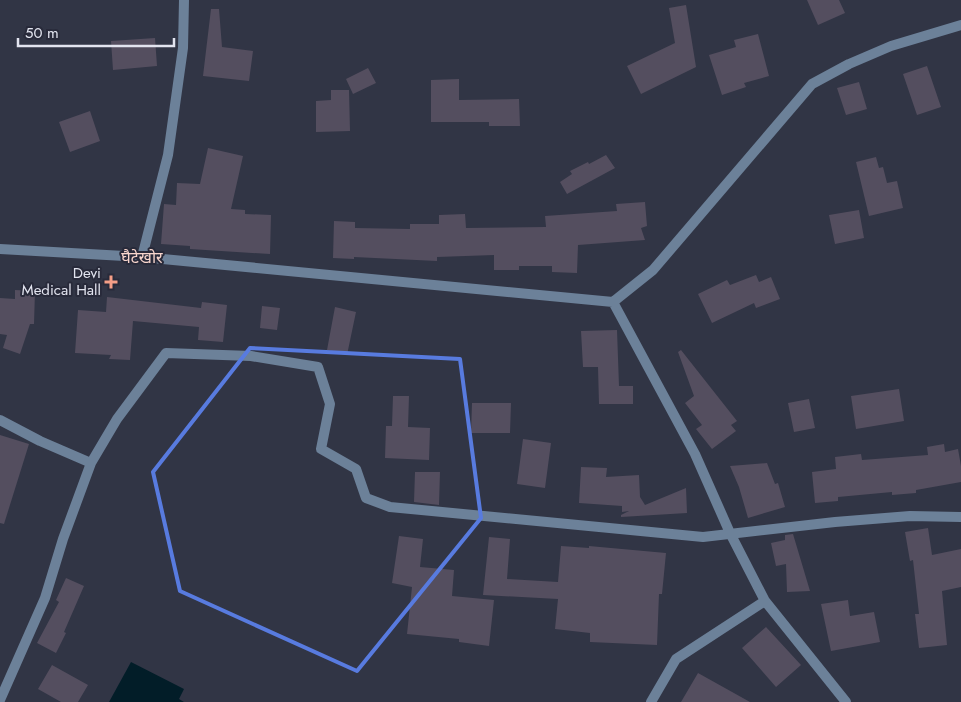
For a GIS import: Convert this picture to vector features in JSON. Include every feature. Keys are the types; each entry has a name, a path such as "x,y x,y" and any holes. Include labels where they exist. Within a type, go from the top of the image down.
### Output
{"street":[{"path":"142,257 168,155 183,48 184,0"},
{"path":"0,249 142,257 613,302 653,270 812,84 849,64 891,46 961,25"},
{"path":"613,302 695,454 730,533 765,601 846,702"},
{"path":"0,700 45,598 63,539 91,463 117,418 166,353 251,356 318,367 330,404 321,449 356,469 366,498 390,507 703,537 835,522 901,517 961,517"},
{"path":"0,420 40,441 91,463"},
{"path":"651,702 676,660 765,601"}],"highlighted area":[{"path":"250,348 460,359 481,518 357,671 180,591 153,472"}],"water":[{"path":"131,662 184,689 179,699 184,702 109,702"}],"building":[{"path":"807,0 839,0 845,13 818,25"},
{"path":"686,5 696,67 641,94 627,66 675,43 669,8"},
{"path":"211,9 219,9 222,47 253,51 249,81 203,76"},
{"path":"758,34 769,76 744,83 746,87 722,95 709,55 736,47 734,40"},
{"path":"155,38 157,66 113,70 111,41"},
{"path":"927,66 941,107 917,115 903,74"},
{"path":"368,68 376,83 353,94 346,79"},
{"path":"459,79 459,100 519,99 520,126 489,126 489,122 431,122 431,80"},
{"path":"859,82 867,109 846,115 837,88"},
{"path":"331,90 349,90 350,131 316,132 316,101 331,100"},
{"path":"90,111 100,141 70,152 59,122"},
{"path":"208,148 243,156 231,209 245,210 245,214 271,215 270,254 190,249 190,246 161,244 164,204 176,205 177,183 200,184"},
{"path":"606,155 615,168 567,194 560,182 572,174 570,171"},
{"path":"876,157 879,168 883,167 887,183 897,181 903,208 869,216 856,162"},
{"path":"645,202 647,226 641,228 645,240 578,245 577,273 552,272 552,266 519,266 519,270 494,270 494,255 437,257 437,261 354,257 354,259 333,258 334,221 355,222 355,228 410,229 410,224 439,224 439,215 465,214 466,228 546,227 545,216 617,211 616,204"},
{"path":"859,210 864,238 835,244 829,215"},
{"path":"756,275 759,282 771,277 780,299 756,308 754,303 712,323 698,294 727,280 730,285"},
{"path":"15,290 35,291 34,324 30,324 20,354 3,348 7,335 0,334 0,298 15,299"},
{"path":"107,297 201,308 202,302 227,305 223,342 198,340 199,327 133,321 130,360 109,359 111,355 75,353 78,310 106,312"},
{"path":"262,306 280,308 277,330 260,328"},
{"path":"335,307 356,312 347,355 327,350"},
{"path":"617,330 619,386 633,386 633,404 599,404 598,367 583,367 581,331"},
{"path":"681,350 737,421 731,425 736,431 712,449 696,429 702,425 685,403 694,396 678,352"},
{"path":"899,389 904,421 856,429 851,396"},
{"path":"393,396 409,396 408,427 430,428 429,460 385,458 386,426 392,426"},
{"path":"809,399 815,428 794,432 788,403"},
{"path":"472,403 511,403 510,433 471,433"},
{"path":"0,435 29,444 4,524 0,523"},
{"path":"523,439 551,443 545,488 517,484"},
{"path":"944,444 945,452 958,449 961,482 916,490 916,493 892,495 892,492 838,497 838,501 815,503 812,472 836,469 835,457 861,454 862,460 928,455 927,447"},
{"path":"767,463 775,484 778,483 785,507 748,518 739,487 730,466"},
{"path":"581,467 607,468 606,477 639,475 640,497 645,505 686,488 687,513 621,517 621,515 629,511 622,512 622,506 579,503"},
{"path":"415,472 440,472 439,505 414,502"},
{"path":"928,528 932,555 961,549 961,587 942,591 947,645 919,648 915,614 919,614 913,560 910,561 905,532"},
{"path":"793,534 810,591 787,592 786,564 776,566 771,543 785,540 785,535"},
{"path":"399,536 423,539 420,567 454,570 452,596 494,600 489,646 459,642 459,639 407,634 412,587 392,583"},
{"path":"489,537 510,539 507,579 558,582 561,546 589,548 589,546 666,553 662,594 659,594 657,645 590,642 590,633 555,629 558,599 483,595"},
{"path":"66,578 84,586 64,632 66,633 56,653 37,643 59,602 56,600"},
{"path":"848,600 850,616 874,612 880,642 831,651 821,604"},
{"path":"766,627 801,665 776,687 742,648"},
{"path":"52,665 88,685 78,702 61,702 38,689"},
{"path":"698,673 750,702 681,702"}],"place":[{"name":"Devi Medical Hall","path":"111,282"}],"district":[{"name":"घैटेखोर","path":"142,257"}]}
